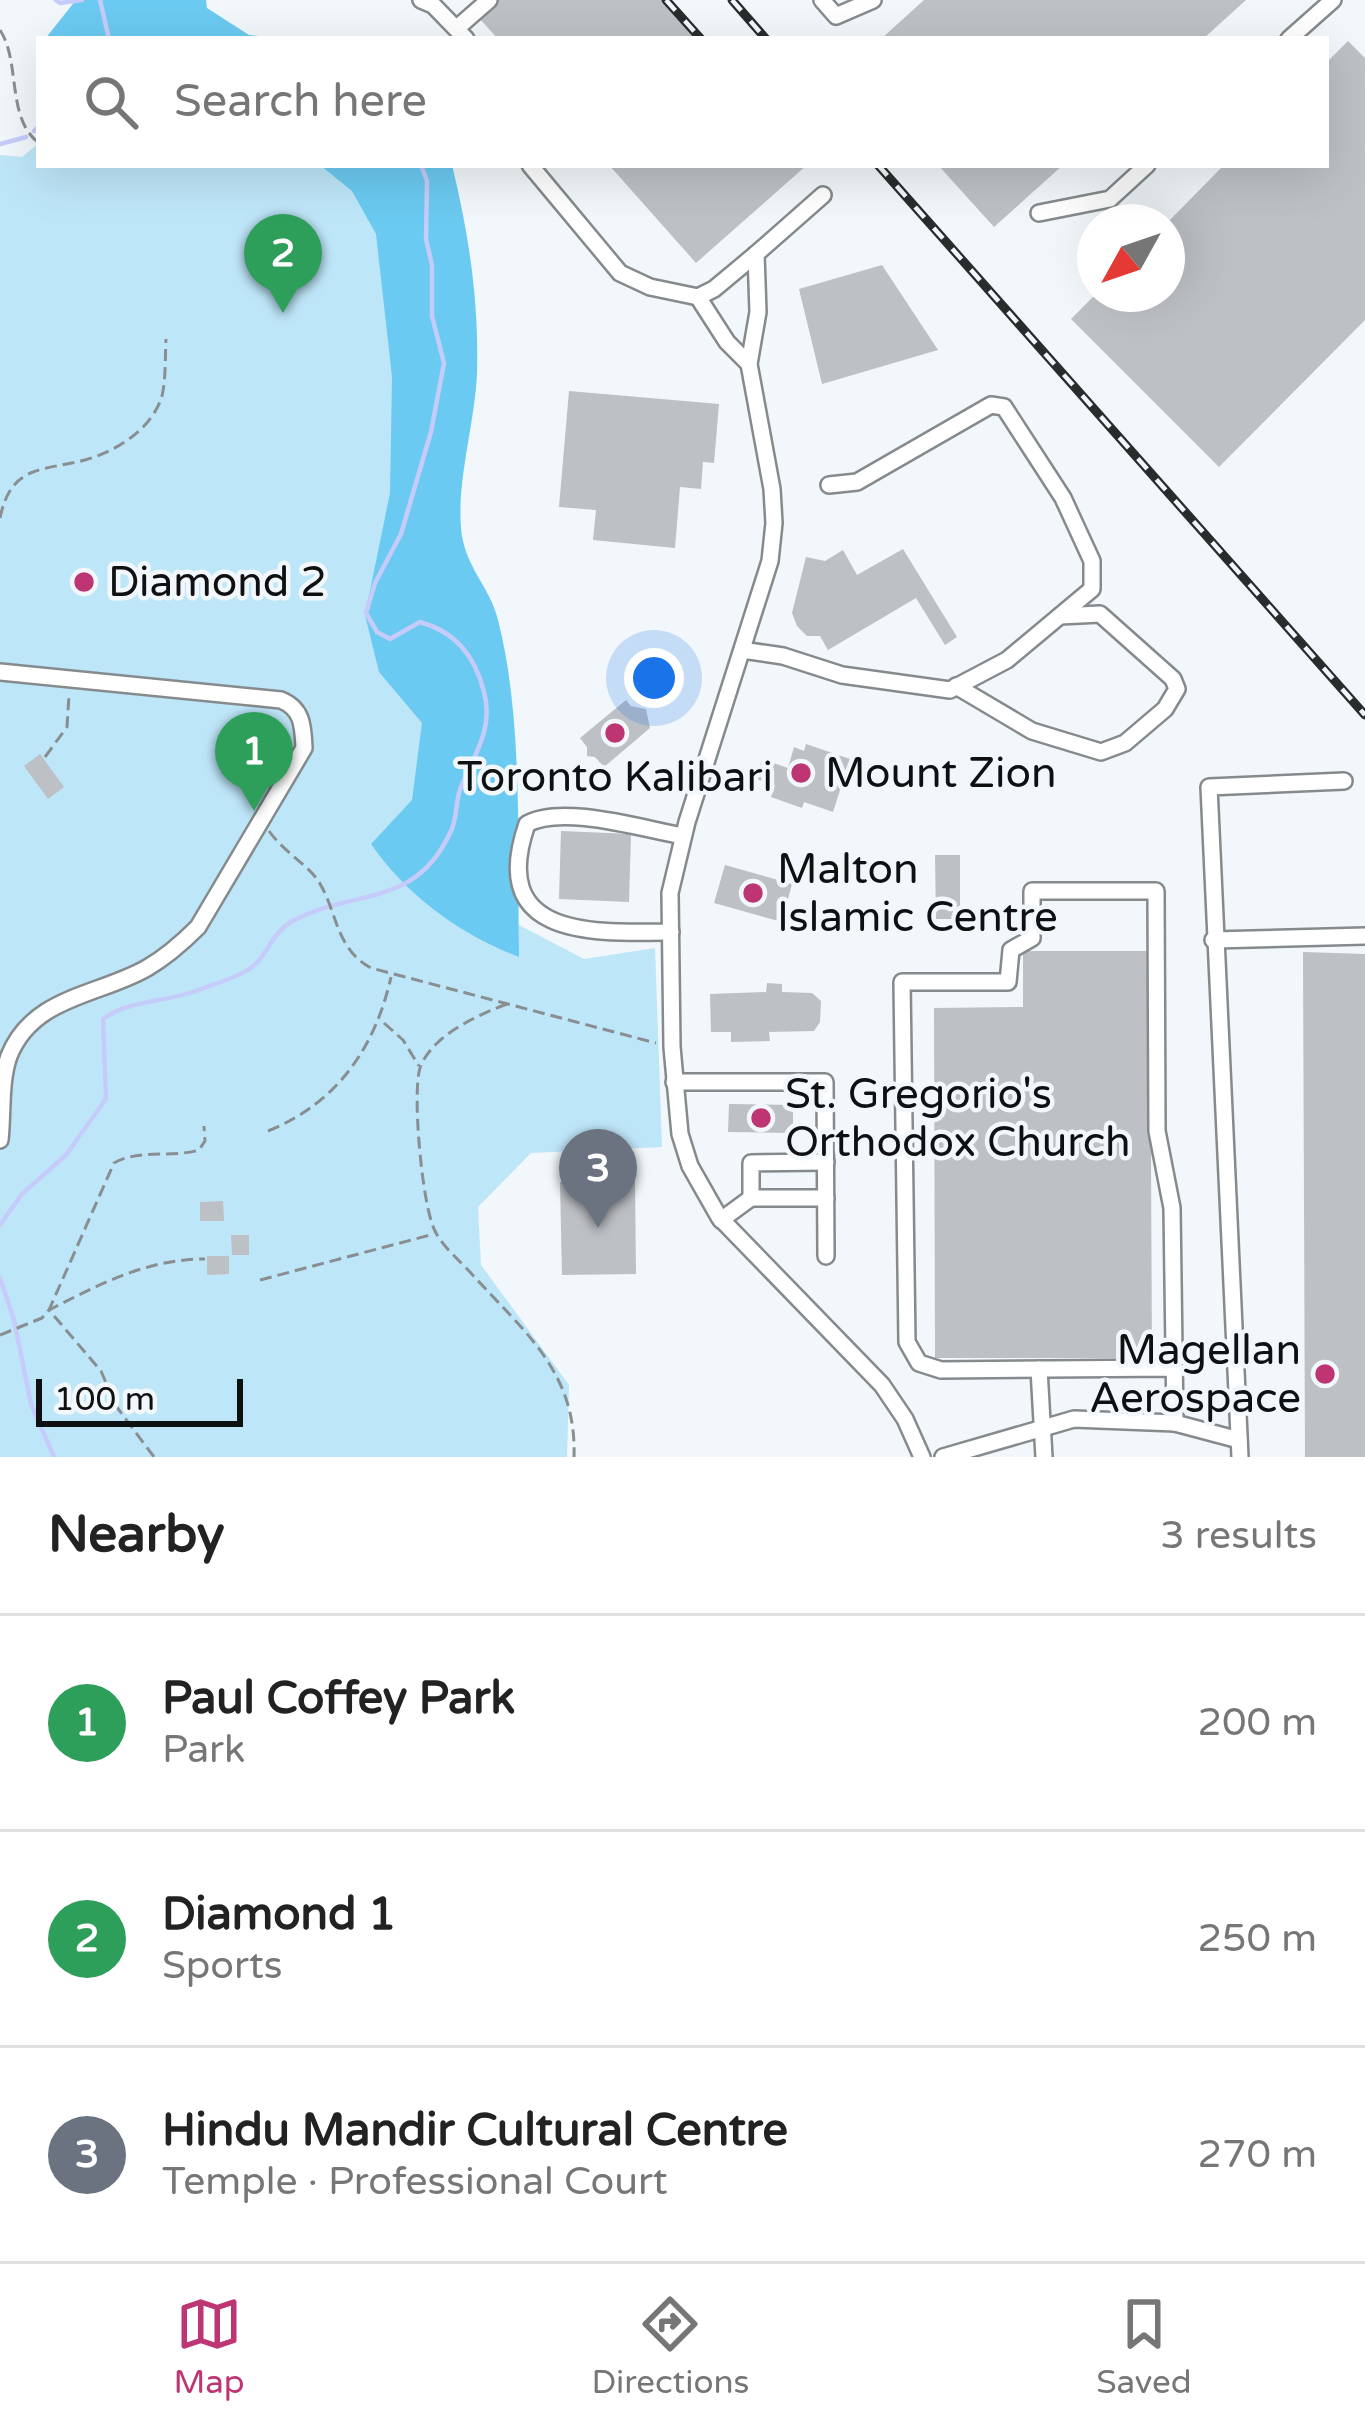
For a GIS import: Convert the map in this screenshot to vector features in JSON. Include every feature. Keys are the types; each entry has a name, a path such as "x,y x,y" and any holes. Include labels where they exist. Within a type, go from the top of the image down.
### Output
{"street":[{"path":"431,2 462,34 489,0"},
{"path":"823,0 836,16 873,0"},
{"path":"1292,36 1333,0"},
{"path":"532,168 620,273 650,287 698,297 714,289 824,195"},
{"path":"1040,213 1110,199 1145,168"},
{"path":"756,254 758,312 749,364 774,523 770,561 683,836 670,893 672,1047 680,1134 690,1166 721,1220 882,1385 922,1457"},
{"path":"698,297 727,342 749,364"},
{"path":"742,650 783,656 842,675 950,689 1007,660 1092,590 1092,561 1063,498 1004,407 992,405 857,482 829,484"},
{"path":"956,686 1032,731 1101,752 1125,743 1166,709 1177,689 1173,679 1100,614 1060,616"},
{"path":"0,672 281,700 294,705 300,717 304,748 198,928 146,969 63,1000 41,1014 9,1054 0,1140"},
{"path":"943,1457 1040,1427 1091,1418 1175,1423 1239,1448 1208,787 1344,781"},
{"path":"670,932 570,929 541,915 526,900 520,844 527,824 541,816 584,818 683,836"},
{"path":"1172,1369 933,1369 914,1358 906,1328 902,982 1007,982 1011,950 1033,938 1032,891 1156,891 1157,1131 1172,1208 1175,1423"},
{"path":"1213,940 1365,936"},
{"path":"674,1082 825,1082 826,1256"},
{"path":"751,1198 751,1162 826,1162"},
{"path":"721,1220 751,1198 826,1198"},
{"path":"1039,1370 1044,1457"}],"path":[{"path":"0,30 9,45 22,123 36,141"},
{"path":"0,518 3,501 31,471 84,460 135,436 152,417 162,394 166,339"},
{"path":"45,758 68,727 70,679"},
{"path":"262,820 285,853 320,883 337,928 360,962 672,1047"},
{"path":"268,1131 288,1123 339,1087 381,1021 392,974"},
{"path":"421,1067 461,1025 507,1004"},
{"path":"381,1021 403,1040 421,1067 422,1190 435,1233 558,1372 572,1412 574,1457"},
{"path":"3,1334 42,1318 49,1310 114,1163 127,1157 199,1150 205,1141 204,1126"},
{"path":"260,1280 435,1233"},
{"path":"49,1310 136,1269 178,1259 206,1259"},
{"path":"49,1310 101,1371 116,1406 154,1457"}],"shaded area":[{"path":"76,0 206,0 207,8 258,36 47,36"},
{"path":"36,145 36,168 445,168 408,605 517,924 584,959 655,948 662,1147 531,1153 478,1207 481,1265 569,1385 567,1457 0,1457 0,155 22,157"},
{"path":"324,168 453,168 472,268 477,347 461,528 467,554 498,620 512,700 518,787 519,957 437,912 371,844 412,800 422,723 379,672 365,615 390,493 392,377 376,234 352,191"}],"building":[{"path":"499,0 663,0 694,36 495,36 479,18"},
{"path":"924,0 1246,0 1206,36 884,36"},
{"path":"1348,41 1365,58 1365,320 1219,467 1071,319 1078,312 1185,312 1185,205 1221,168 1329,168 1329,60"},
{"path":"612,168 804,168 696,263"},
{"path":"941,168 1060,168 994,227"},
{"path":"882,265 938,350 822,384 799,289"},
{"path":"569,391 719,404 714,463 703,462 701,489 680,487 675,548 593,540 596,510 559,507"},
{"path":"903,549 957,637 945,645 916,598 828,650 820,636 807,636 797,626 792,613 806,557 825,561 843,550 857,575"},
{"name":"Toronto Kalibari","path":"626,700 646,709 650,728 604,767 587,756 580,738"},
{"name":"Mount Zion","path":"806,744 850,759 833,812 771,797 775,785 756,779 762,759 788,768 794,747 804,751"},
{"path":"40,754 64,787 48,799 24,766"},
{"path":"561,831 631,834 629,902 559,899"},
{"path":"935,855 960,855 960,919 936,919"},
{"name":"Malton Islamic Centre","path":"725,865 792,884 782,922 714,903"},
{"path":"1023,951 1150,951 1152,1358 935,1358 934,1008 1023,1007"},
{"path":"1303,952 1365,954 1365,1457 1305,1457"},
{"path":"767,983 782,984 782,992 812,993 821,1001 820,1022 814,1031 769,1032 770,1041 731,1042 731,1032 711,1032 710,994 766,992"},
{"name":"St. Gregorio's Orthodox Church","path":"729,1104 793,1105 793,1133 728,1132"},
{"path":"635,1181 636,1274 562,1275 560,1182"},
{"path":"223,1201 224,1221 200,1221 200,1202"},
{"path":"231,1235 249,1235 249,1255 232,1255"},
{"path":"207,1256 229,1256 229,1274 207,1275"}],"waterway":[{"path":"56,0 82,0"},
{"path":"100,0 108,36"},
{"path":"0,144 26,137"},
{"path":"0,1225 22,1194 66,1155 106,1099 103,1019 125,1008 237,976 255,964 291,922 382,893 420,874 453,826 459,792 485,730 480,679 462,647 444,632 420,622 390,639 377,632 366,613 375,583 401,534 431,432 444,363 432,316 427,181 422,168"},
{"path":"0,1278 31,1404 54,1457"}],"railway":[{"path":"666,0 698,36"},
{"path":"732,0 763,36"},
{"path":"881,168 1365,715"}],"place":[{"name":"Diamond 1","path":"283,313"},
{"name":"Diamond 2","path":"84,582"},
{"name":"Toronto Kalibari","path":"615,733"},
{"name":"Mount Zion","path":"801,773"},
{"name":"Paul Coffey Park","path":"254,811"},
{"name":"Malton Islamic Centre","path":"753,893"},
{"name":"St. Gregorio's Orthodox Church","path":"761,1118"},
{"name":"Hindu Mandir Cultural Centre","path":"598,1228"},
{"name":"Magellan Aerospace","path":"1325,1374"}]}
